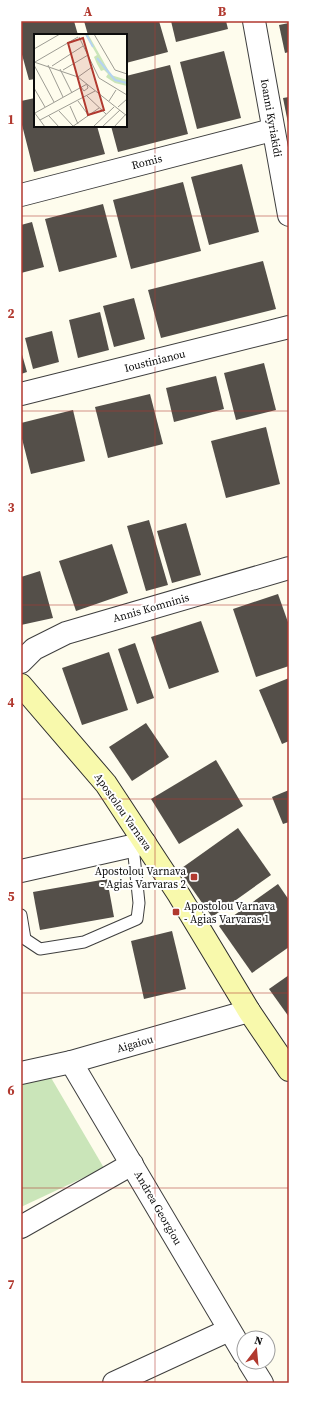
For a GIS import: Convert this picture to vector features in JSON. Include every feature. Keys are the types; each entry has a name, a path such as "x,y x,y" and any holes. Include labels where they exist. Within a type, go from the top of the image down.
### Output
{"main road":[{"name":"Apostolou Varnava","path":"21,685 106,784 139,845 179,895 249,1012 289,1070"}],"street":[{"name":"Ioanni Kyriakidi","path":"254,21 272,130 289,214"},
{"name":"Romis","path":"21,195 272,130"},
{"name":"Ioustinianou","path":"21,394 289,327"},
{"name":"Annis Komninis","path":"21,662 34,649 66,633 289,568"},
{"path":"21,871 139,845"},
{"name":"Aigaiou","path":"21,1073 71,1062 249,1012"},
{"name":"Andrea Georgiou","path":"71,1062 236,1341"},
{"path":"21,1227 132,1164"},
{"path":"114,1383 229,1330"},
{"path":"254,1370 262,1383"}],"lane":[{"path":"21,915 25,939 40,949 84,942 137,920 139,903 139,845"}],"green space":[{"path":"50,1076 104,1168 21,1207 21,1081"}],"building":[{"path":"21,21 74,21 78,34 34,34 34,79 29,80 21,51"},
{"path":"84,21 159,21 168,52 127,63 127,34 88,34"},
{"path":"171,21 226,21 228,29 176,42"},
{"path":"289,23 289,52 285,53 279,25"},
{"path":"224,51 241,118 197,129 180,62"},
{"path":"170,65 188,134 118,152 111,127 127,127 127,76"},
{"path":"289,97 289,123 288,123 283,98"},
{"path":"34,98 34,127 97,127 105,154 34,172 21,121 21,101"},
{"path":"242,164 259,232 209,245 191,177"},
{"path":"183,182 201,251 131,269 113,200"},
{"path":"103,204 117,257 59,272 45,219"},
{"path":"32,222 44,267 21,273 21,225"},
{"path":"263,261 276,309 161,338 148,290"},
{"path":"134,298 145,339 114,347 103,306"},
{"path":"100,312 109,350 78,358 69,320"},
{"path":"52,331 59,362 33,369 25,338"},
{"path":"21,351 27,372 21,374"},
{"path":"264,363 276,410 236,420 224,373"},
{"path":"216,376 224,409 174,422 166,388"},
{"path":"150,394 163,444 108,458 95,407"},
{"path":"73,410 85,461 31,474 21,435 21,423"},
{"path":"266,427 280,484 226,498 211,441"},
{"path":"149,520 168,585 146,591 127,526"},
{"path":"186,523 201,575 172,583 157,531"},
{"path":"112,544 128,593 76,611 59,561"},
{"path":"40,571 53,618 21,625 21,577"},
{"path":"278,594 289,625 289,666 256,677 233,609"},
{"path":"201,621 219,672 169,689 151,637"},
{"path":"135,643 154,698 137,704 118,649"},
{"path":"109,652 128,710 82,725 62,668"},
{"path":"289,678 289,741 282,744 259,690"},
{"path":"146,723 169,757 132,781 109,747"},
{"path":"216,760 243,806 179,844 151,799"},
{"path":"289,790 289,822 283,824 272,797"},
{"path":"238,828 271,875 212,917 179,870"},
{"path":"107,879 114,917 40,930 33,892"},
{"path":"278,884 289,900 289,947 252,973 219,926"},
{"path":"172,931 186,989 144,999 131,941"},
{"path":"289,975 289,1017 269,989"}],"place":[{"name":"Apostolou Varnava - Agias Varvaras 2","path":"194,877"},
{"name":"Apostolou Varnava - Agias Varvaras 1","path":"176,912"}]}
